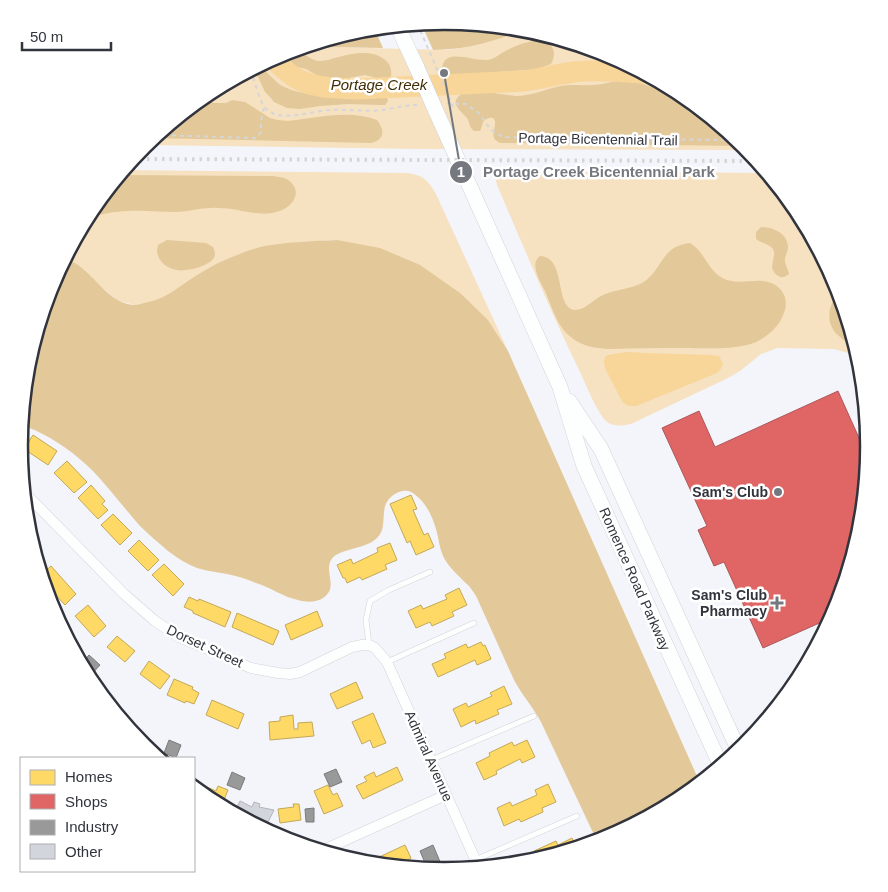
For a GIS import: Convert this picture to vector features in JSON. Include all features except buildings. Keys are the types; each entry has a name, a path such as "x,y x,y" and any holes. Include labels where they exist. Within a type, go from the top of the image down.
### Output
{"street":[{"name":"Romence Road Parkway","path":"400,32 560,387 584,466 718,760"},
{"name":"Romence Road Parkway","path":"560,387 601,449 736,743"},
{"name":"Dorset Street","path":"31,498 124,594 166,630 179,637 251,668 278,674 300,672 352,647 362,645 372,647"},
{"name":"Admiral Avenue","path":"372,647 387,662 476,861"},
{"path":"708,738 729,728"},
{"path":"331,846 446,795"}],"lane":[{"path":"372,647 366,620 370,601 389,590 430,572"},
{"path":"387,662 474,623"},
{"path":"431,761 534,716"},
{"path":"484,861 577,816"}],"path":[{"path":"420,30 453,107"},
{"path":"166,135 256,138 261,132 261,122 265,107 252,76"},
{"name":"Portage Bicentennial Trail","path":"265,107 269,112 282,116 331,110 384,110 404,105 466,104 480,114 490,129 503,137 727,140"}],"shaded area":[{"path":"424,30 471,30 509,35 470,47 433,50"},
{"path":"377,35 383,48 327,47"},
{"path":"509,35 552,44 603,61 628,72 652,85 698,116 738,150 420,149 155,145 190,116 236,85 260,72 310,52 327,47 448,50"},
{"path":"536,41 550,45 554,51 551,64 537,69 460,75 446,73 442,69 444,62 448,58 492,59 515,46"},
{"path":"368,53 379,56 388,62 391,76 384,80 365,75 343,79 328,78 318,76 306,69 289,65 284,61 304,54 317,61 325,61"},
{"path":"265,70 279,84 301,93 328,96 381,96 387,97 388,101 385,105 348,104 300,109 287,108 274,102 265,92 257,74"},
{"path":"618,81 640,83 658,89 698,116 733,146 501,143 493,136 495,122 493,118 486,119 483,122 480,131 474,131 467,118 456,105 457,99 463,93 486,92 522,96 565,85 595,85"},
{"path":"232,100 245,102 270,118 278,120 287,121 332,115 355,115 377,120 382,134 379,140 371,143 163,138 210,102 226,103"},
{"path":"132,170 407,173 420,176 427,181 435,192 508,351 488,320 337,240 299,242 263,247 209,268 171,293 153,302 134,305 117,300 85,270 71,261 98,215"},
{"path":"507,172 759,173 790,215 818,262 838,312 849,354 834,349 777,348 761,354 728,378 631,424 618,426 609,423 602,417 591,397 547,302 497,185 496,180"},
{"path":"128,175 273,176 288,180 293,185 296,195 287,207 269,213 255,213 226,208 178,212 113,212 98,215"},
{"path":"761,227 779,232 787,242 788,249 785,264 789,274 784,277 776,275 772,268 773,249 756,239 756,232"},
{"path":"167,240 206,243 213,247 215,255 209,262 199,267 181,270 172,269 161,261 157,254 158,245"},
{"path":"337,240 380,248 420,265 460,293 488,320 508,351 697,777 652,807 628,820 594,834 541,722 514,680 476,596 446,562 430,513 416,495 403,491 393,495 387,501 385,507 381,534 366,545 334,556 329,565 331,585 328,594 317,601 311,602 292,599 242,578 197,568 178,558 140,526 93,471 77,457 60,444 28,427 31,392 42,338 59,287 70,261 82,268 113,297 134,305 151,302 163,297 216,264 239,254 265,246"},
{"path":"690,243 700,252 715,273 721,277 734,281 769,282 781,290 786,302 785,309 779,323 771,332 752,344 733,347 608,349 589,346 576,341 562,328 538,278 535,264 540,256 548,259 554,265 564,301 569,307 579,310 606,294 642,283 649,278 673,249"},
{"path":"834,300 847,342 831,326 829,314"},
{"path":"627,352 719,356 723,364 717,373 636,406 630,406 622,401 605,368 604,361 608,355"}],"waterway":[{"name":"Portage Creek","path":"279,64 303,82 318,86 358,89 523,81 583,71 628,72"}],"railway":[{"path":"142,159 748,161"}],"place":[{"name":"Portage Creek Bicentennial Park","path":"444,73"},
{"name":"Sam's Club","path":"778,492"},
{"name":"Sam's Club Pharmacy","path":"777,603"}]}
